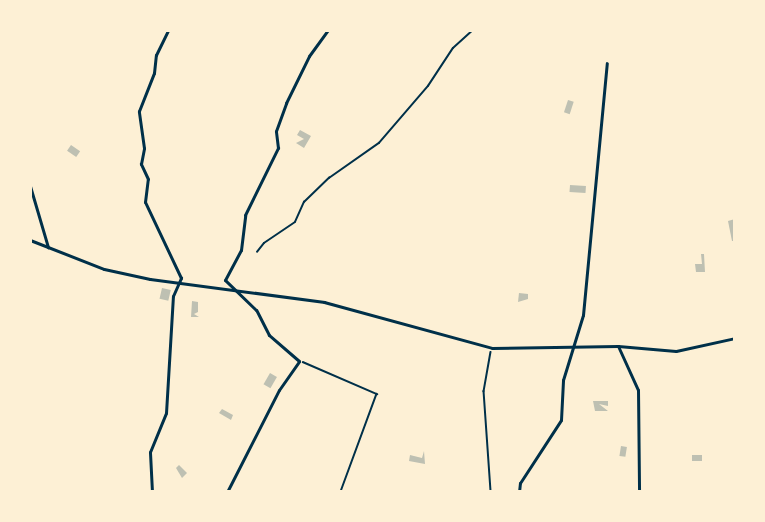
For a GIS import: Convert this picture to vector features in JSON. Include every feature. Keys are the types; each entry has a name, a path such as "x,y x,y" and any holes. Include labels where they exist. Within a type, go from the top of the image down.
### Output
{"street":[{"path":"152,492 150,452 166,413 173,296 177,282 181,278 145,202 148,179 141,164 141,100 168,30"},
{"path":"227,492 279,390 299,361 269,334 256,310 231,289 225,280 241,250 245,215 278,148 276,131 283,112 309,56 328,30"},
{"path":"519,492 520,483 561,420 563,380 571,347 583,315 607,63"},
{"path":"30,186 48,247"},
{"path":"30,240 104,269 177,282 324,302 492,348 618,346 676,351 735,338"},
{"path":"618,346 638,390 639,492"}],"path":[{"path":"257,252 264,243 295,222 304,202 329,178 379,143 428,86 453,48 472,30"},
{"path":"491,492 484,391 492,348"},
{"path":"299,361 309,362 321,372 342,376 377,394 341,492"}],"building":[{"path":"568,100 574,102 570,114 564,112"},
{"path":"300,130 311,136 304,148 296,143 304,139 297,135"},
{"path":"71,145 80,151 76,157 67,151"},
{"path":"570,185 586,186 585,193 570,192"},
{"path":"735,219 735,241 732,241 728,221"},
{"path":"701,254 704,254 705,272 696,272 695,264 702,264"},
{"path":"162,288 171,290 168,301 160,299"},
{"path":"519,293 528,294 528,299 518,302"},
{"path":"192,301 198,302 198,312 194,314 199,317 191,317"},
{"path":"270,373 277,377 270,388 264,384"},
{"path":"593,401 608,401 608,406 599,404 608,411 595,411"},
{"path":"222,409 233,415 231,420 219,413"},
{"path":"621,446 627,447 625,457 619,456"},
{"path":"424,451 425,464 409,461 410,455 422,458"},
{"path":"692,455 702,455 702,461 692,461"},
{"path":"179,465 187,473 182,478 176,468"}]}
